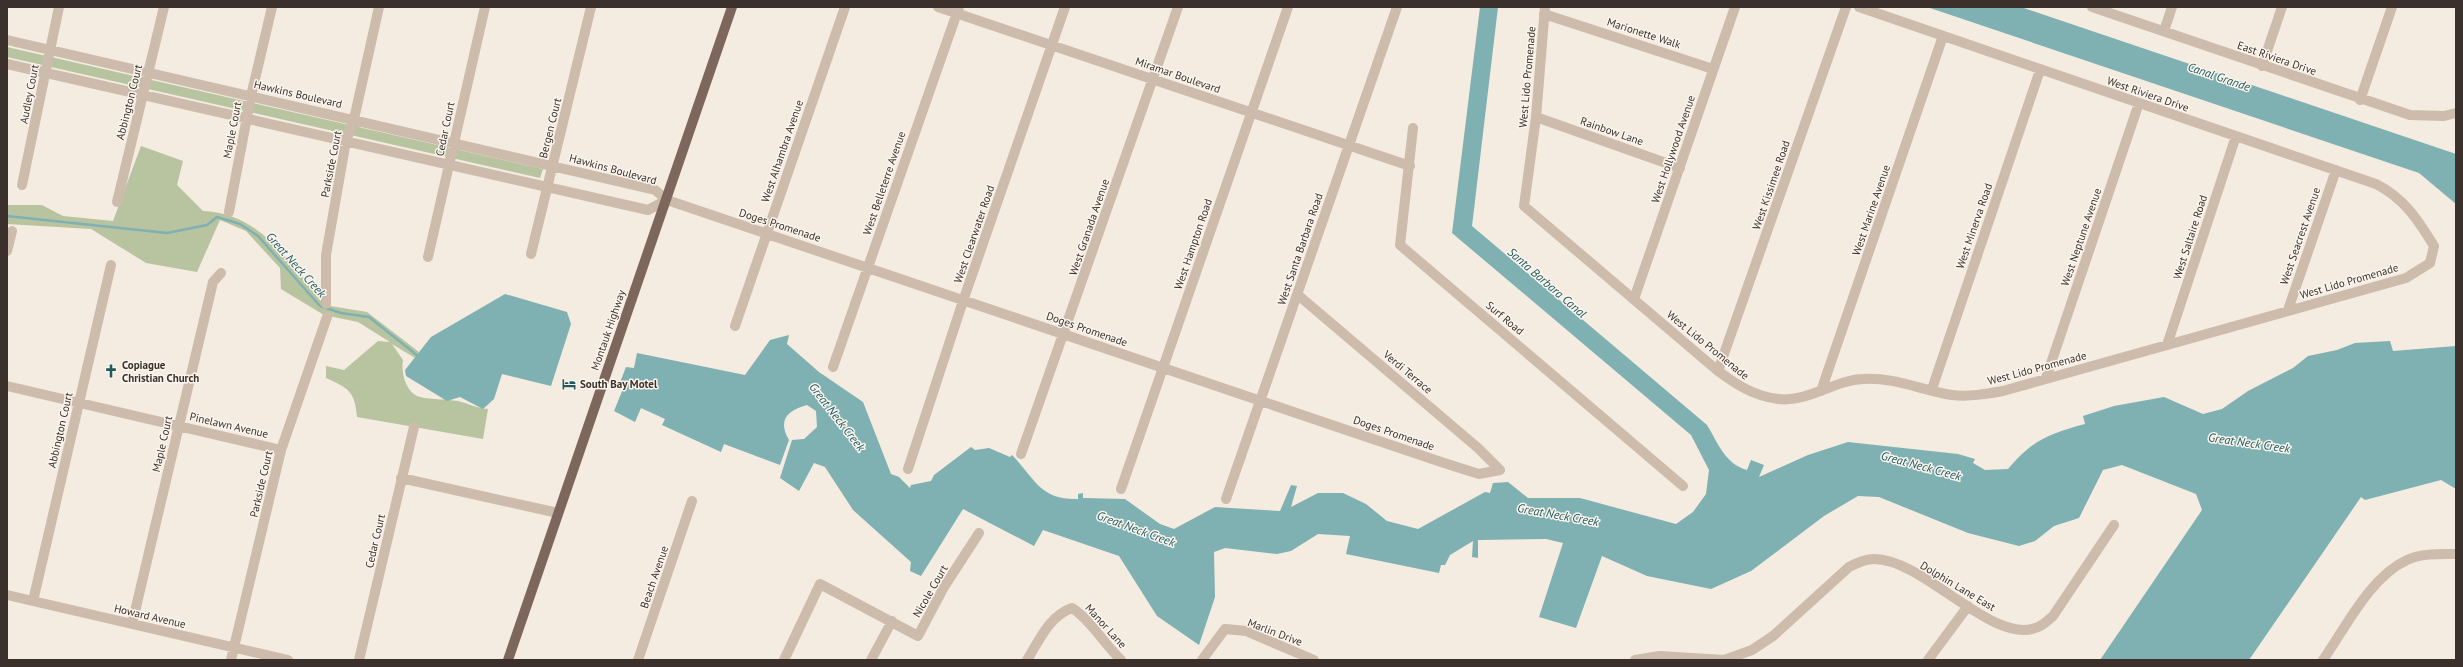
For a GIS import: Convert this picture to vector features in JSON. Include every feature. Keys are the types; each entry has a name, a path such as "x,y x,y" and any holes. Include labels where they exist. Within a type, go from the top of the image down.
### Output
{"main road":[{"name":"Montauk Highway","path":"508,660 732,7"}],"street":[{"name":"Audley Court","path":"22,185 59,7"},
{"name":"Abbington Court","path":"117,202 164,7"},
{"name":"Maple Court","path":"228,212 251,96 272,7"},
{"name":"Parkside Court","path":"326,304 326,255 346,141 354,119 379,7"},
{"name":"Cedar Court","path":"428,256 485,7"},
{"name":"Bergen Court","path":"531,254 591,7"},
{"name":"West Alhambra Avenue","path":"735,326 845,7"},
{"name":"Miramar Boulevard","path":"938,7 958,10 1052,46 1410,166"},
{"name":"West Clearwater Road","path":"908,470 963,300 1065,7"},
{"name":"West Granada Avenue","path":"1021,454 1065,334 1178,7"},
{"name":"West Hampton Road","path":"1121,489 1288,7"},
{"name":"West Santa Barbara Road","path":"1226,499 1397,7"},
{"name":"West Hollywood Avenue","path":"1634,299 1735,7"},
{"name":"West Kissimee Road","path":"1718,371 1846,7"},
{"name":"West Riviera Drive","path":"1859,7 2138,104 2336,170 2392,192 2418,221"},
{"name":"East Riviera Drive","path":"2092,7 2360,100 2410,115 2444,116 2456,113"},
{"path":"2164,32 2172,7"},
{"path":"2262,66 2282,7"},
{"path":"2360,100 2392,7"},
{"name":"West Belleterre Avenue","path":"833,367 867,266 958,10"},
{"name":"Marionette Walk","path":"1544,11 1713,69"},
{"name":"West Lido Promenade","path":"1544,11 1536,117 1524,206 1718,371 1743,390 1780,400 1822,391 1844,382 1861,379 1901,382 1951,395 1967,396 2003,391 2406,278 2430,263 2434,246 2418,221"},
{"name":"West Marine Avenue","path":"1822,391 1943,36"},
{"name":"Hawkins Boulevard","path":"7,40 454,142 655,190 667,200"},
{"path":"7,64 247,120 648,210 667,200"},
{"name":"West Minerva Road","path":"1932,389 2040,70"},
{"name":"West Neptune Avenue","path":"2046,378 2138,104"},
{"name":"Rainbow Lane","path":"1536,117 1680,168"},
{"name":"Surf Road","path":"1413,128 1410,166 1400,245 1683,486"},
{"name":"West Saltaire Road","path":"2167,345 2236,136"},
{"name":"West Seacrest Avenue","path":"2288,310 2336,170"},
{"name":"Doges Promenade","path":"667,200 867,266 1449,465 1479,474 1500,470"},
{"path":"7,251 12,231"},
{"name":"Abbington Court","path":"33,601 111,265"},
{"name":"Maple Court","path":"132,624 213,282 221,273"},
{"name":"Verdi Terrace","path":"1298,294 1478,448 1500,470"},
{"name":"Parkside Court","path":"231,660 281,450 327,317"},
{"name":"Pinelawn Avenue","path":"7,386 281,450"},
{"name":"Cedar Court","path":"359,660 414,427"},
{"path":"401,478 558,513"},
{"name":"Beach Avenue","path":"638,660 692,501"},
{"name":"Dolphin Lane East","path":"1724,660 1752,650 1773,636 1849,567 1861,561 1875,559 1890,562 1929,580 1968,606 2011,630 2039,627 2053,616 2114,525"},
{"name":"Nicole Court","path":"892,621 918,636 944,587 979,533"},
{"path":"2323,660 2377,582 2393,568 2409,560 2428,555 2456,554"},
{"path":"784,660 820,584 892,621 871,660"},
{"name":"Howard Avenue","path":"7,595 288,660"},
{"path":"1928,660 1968,606"},
{"name":"Manor Lane","path":"1027,660 1053,620 1061,612 1072,608 1081,613 1108,647 1121,660"},
{"name":"Marlin Drive","path":"1202,660 1225,629 1246,631 1314,660"},
{"path":"1635,660 1660,656 1724,660"}],"green space":[{"path":"7,47 543,169 540,178 7,57"},
{"path":"141,146 183,161 177,185 203,211 223,214 242,221 273,243 287,258 324,305 367,312 419,352 415,358 392,344 403,360 403,375 409,390 421,397 458,401 479,408 488,409 483,439 357,417 352,396 345,388 326,378 326,366 344,370 378,341 390,342 358,322 324,315 281,289 280,268 246,231 220,220 197,272 146,263 91,229 7,224 7,205 42,205 63,216 113,221"}],"water":[{"path":"1480,7 1498,7 1472,226 1707,425 1723,452 1733,463 1747,470 1751,460 1764,465 1759,477 1808,455 1848,442 1958,454 1975,459 1973,463 1985,470 2008,469 2025,451 2042,439 2061,431 2085,424 2083,416 2114,406 2164,397 2203,414 2222,409 2248,391 2293,368 2308,356 2337,350 2355,343 2390,341 2393,351 2456,346 2456,489 2441,480 2365,500 2361,497 2249,660 2100,660 2202,510 2196,494 2122,465 2103,470 2079,518 2054,526 2035,541 2019,546 1968,533 1879,497 1858,496 1824,516 1751,571 1711,589 1647,576 1602,556 1576,628 1539,617 1563,543 1546,539 1478,540 1478,558 1472,557 1473,541 1450,555 1445,565 1441,565 1439,573 1346,554 1350,536 1318,534 1291,551 1277,554 1225,548 1214,552 1215,597 1199,645 1157,616 1119,556 1043,530 1034,546 963,509 921,576 910,571 911,562 853,510 825,467 814,463 799,491 780,478 792,440 804,439 817,427 816,411 807,405 794,410 786,417 784,421 784,427 789,440 780,465 724,444 721,452 662,425 665,419 641,408 635,422 614,411 623,389 619,385 626,367 634,368 637,353 745,375 770,340 789,335 787,344 819,372 863,402 891,474 899,477 910,488 911,485 931,481 934,475 971,447 975,450 989,448 1010,457 1012,455 1040,487 1055,496 1078,499 1078,494 1083,493 1083,498 1125,499 1160,524 1174,529 1215,507 1280,511 1291,485 1297,486 1291,507 1318,493 1343,493 1366,504 1387,521 1418,529 1485,492 1490,493 1493,483 1508,482 1528,498 1580,498 1676,524 1693,512 1706,494 1709,470 1691,435 1452,233"},
{"name":"Canal Grande","path":"1927,7 2021,7 2456,154 2456,204 2419,173"},
{"path":"505,294 567,312 571,324 551,386 502,374 494,399 483,409 460,397 447,401 406,376 405,370 431,337"}],"waterway":[{"name":"Great Neck Creek","path":"7,216 167,233 207,225 217,217 240,224 258,236 320,306 341,313 369,317 418,356"}],"place":[{"name":"Copiague Christian Church","path":"111,371"},
{"name":"South Bay Motel","path":"569,384"}],"water label":[{"name":"Santa Barbara Canal","path":"1547,283"}]}
